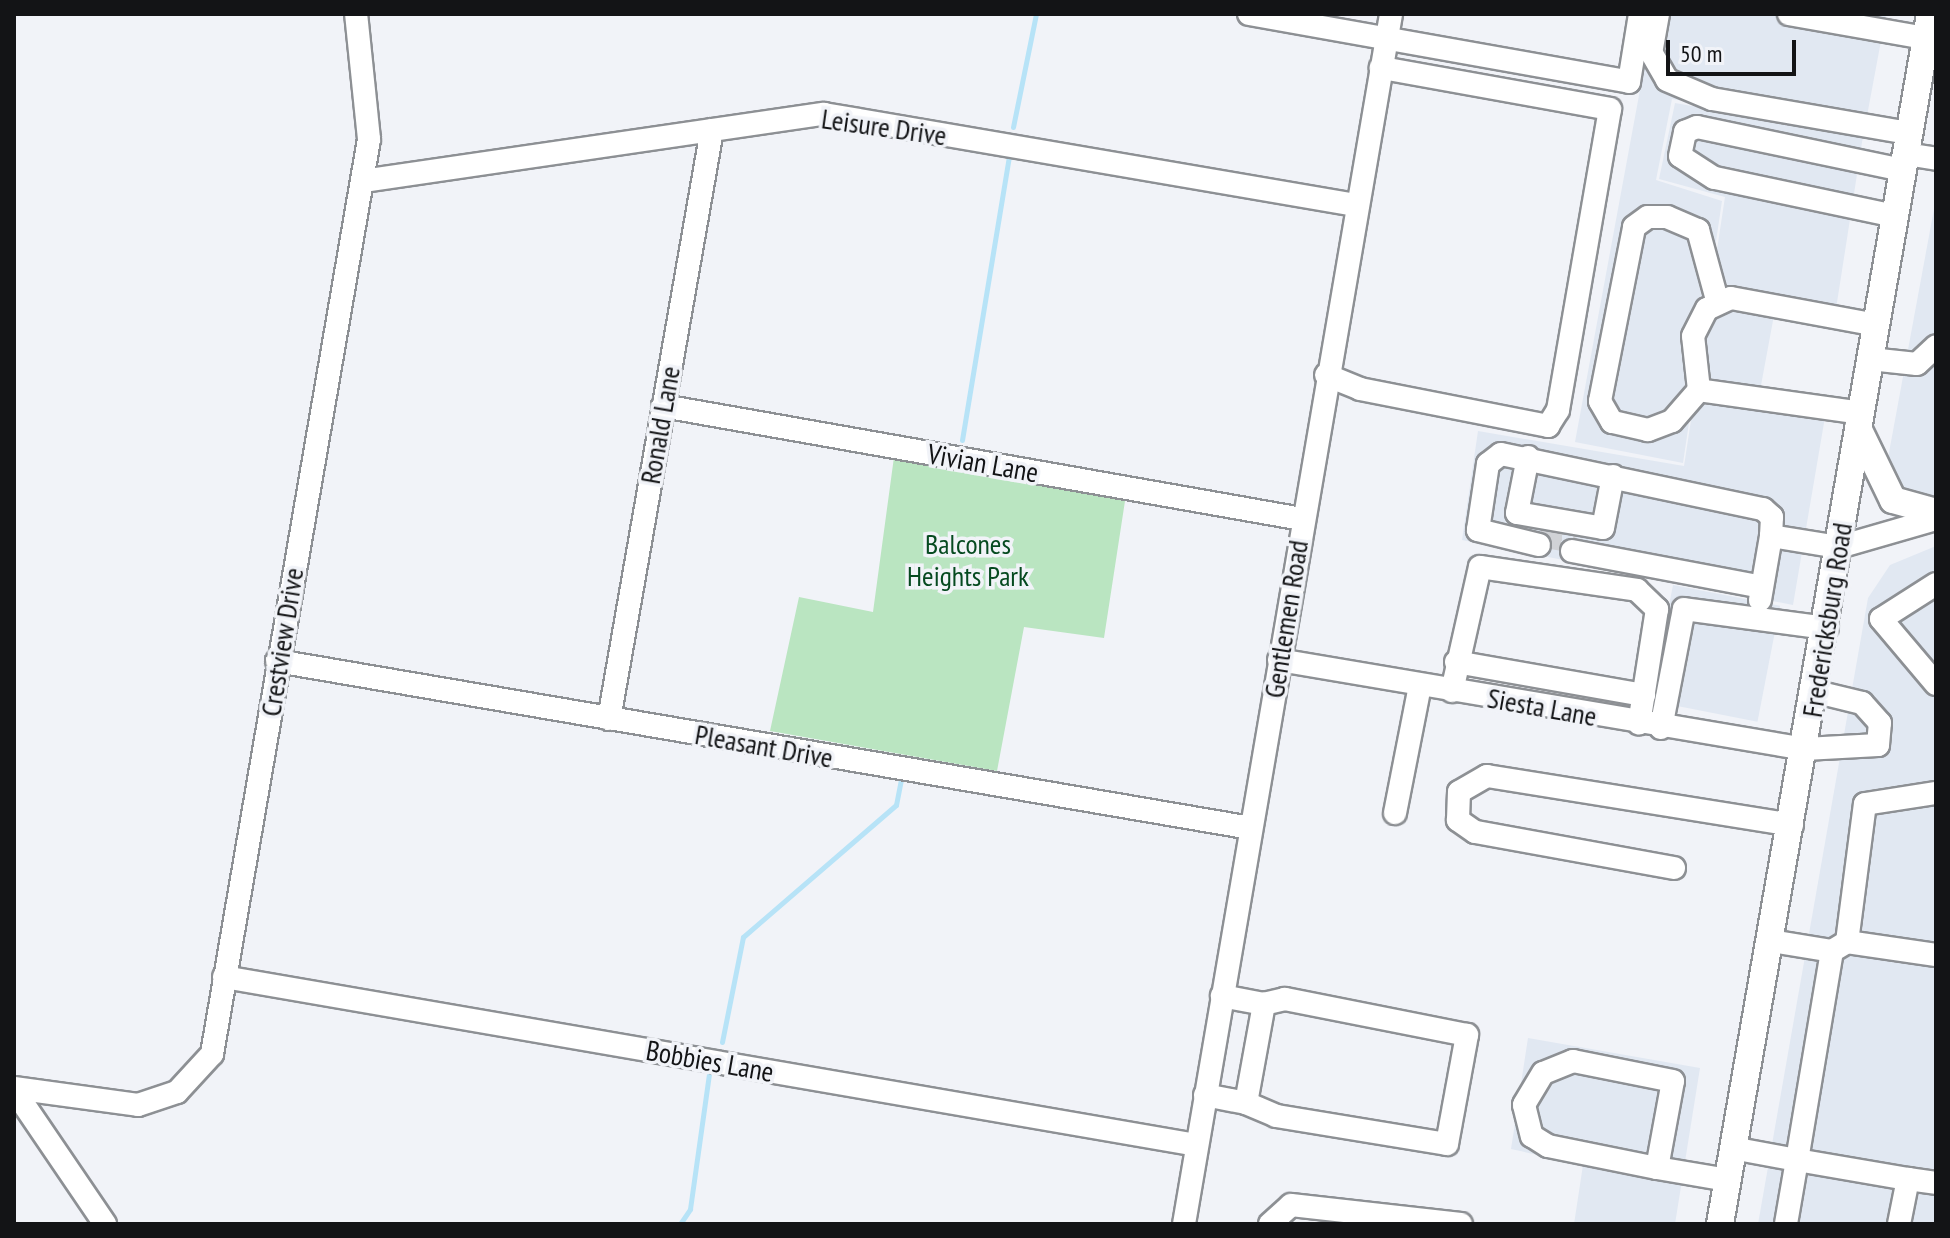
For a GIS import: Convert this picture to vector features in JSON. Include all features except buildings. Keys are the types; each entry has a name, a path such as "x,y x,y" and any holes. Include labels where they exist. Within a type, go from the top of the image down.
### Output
{"main road":[{"name":"Fredericksburg Road","path":"1720,1224 1817,692 1870,359 1928,43"},
{"path":"1860,421 1893,500 1936,512"}],"street":[{"name":"Crestview Drive","path":"14,1089 125,1105 177,1092 212,1054 277,661 363,181 369,99 356,14"},
{"path":"1249,14 1629,82 1640,14"},
{"name":"Gentlemen Road","path":"1184,1224 1326,375 1391,14"},
{"path":"1658,14 1651,52 1667,80 1712,99 1936,159"},
{"path":"1789,14 1862,20 1928,43"},
{"path":"1326,375 1360,389 1548,426 1558,410 1610,109 1381,68"},
{"name":"Leisure Drive","path":"363,181 824,114 1356,205"},
{"path":"1895,216 1714,178 1680,156 1685,132 1697,127 1906,152"},
{"name":"Ronald Lane","path":"609,719 712,130"},
{"path":"1648,217 1667,217 1698,230 1717,300 1693,336 1699,390 1672,421 1648,430 1612,422 1600,401 1634,227 1648,217"},
{"path":"1717,300 1767,302 1876,325"},
{"path":"1870,359 1917,364 1936,346"},
{"path":"1699,390 1860,421"},
{"name":"Vivian Lane","path":"663,406 1302,519"},
{"path":"1528,457 1517,513 1603,528 1613,476"},
{"path":"1534,541 1483,533 1476,523 1492,458 1528,457 1763,509 1772,517 1771,536 1757,617"},
{"path":"1771,536 1839,547 1936,519"},
{"path":"1577,549 1762,587"},
{"path":"1452,691 1456,662 1480,567 1621,587 1646,592 1657,609 1644,695 1650,726"},
{"path":"1936,584 1881,619 1936,684"},
{"path":"1650,726 1684,609 1827,628"},
{"name":"Siesta Lane","path":"1279,660 1650,726 1805,749 1878,745 1880,723 1862,703 1817,692"},
{"name":"Pleasant Drive","path":"277,661 1251,828"},
{"path":"1456,662 1644,695"},
{"path":"1395,813 1420,685"},
{"path":"1674,868 1475,832 1458,820 1459,792 1487,776 1792,825"},
{"path":"1786,1224 1865,804 1936,793"},
{"path":"1771,941 1936,955"},
{"name":"Bobbies Lane","path":"224,977 1197,1145"},
{"path":"1205,1095 1246,1103 1276,1116 1447,1144 1467,1035 1285,999 1264,1004 1222,996"},
{"path":"1246,1103 1264,1004"},
{"path":"1657,1168 1673,1081 1573,1061 1543,1073 1524,1105 1532,1136 1657,1168 1727,1180"},
{"path":"14,1089 105,1224"},
{"path":"1732,1148 1936,1183"},
{"path":"1899,1224 1908,1179"},
{"path":"1270,1224 1291,1205 1461,1224"}],"shaded area":[{"path":"1654,14 1886,14 1864,132 1672,99 1656,180 1722,201 1683,463 1575,442"},
{"path":"1675,103 1863,136 1836,309 1777,299 1757,407 1825,417 1793,605 1462,540 1478,431 1684,466 1725,197 1659,179"},
{"path":"1936,198 1936,498 1915,500 1890,478 1888,458"},
{"path":"1936,546 1936,1224 1758,1224 1868,598 1890,565"},
{"path":"1673,585 1780,606 1757,722 1650,701"},
{"path":"1528,1038 1700,1068 1675,1224 1574,1224 1583,1165 1511,1149"}],"green space":[{"name":"Balcones Heights Park","path":"894,457 1125,501 1104,638 1024,627 997,771 770,731 799,597 873,612"}],"waterway":[{"path":"1013,127 1036,14"},
{"path":"962,440 1009,157"},
{"path":"722,1042 743,937 896,805 901,779"},
{"path":"680,1224 690,1209 709,1073"}],"tunnel":[{"path":"1540,536 1574,542"}]}
